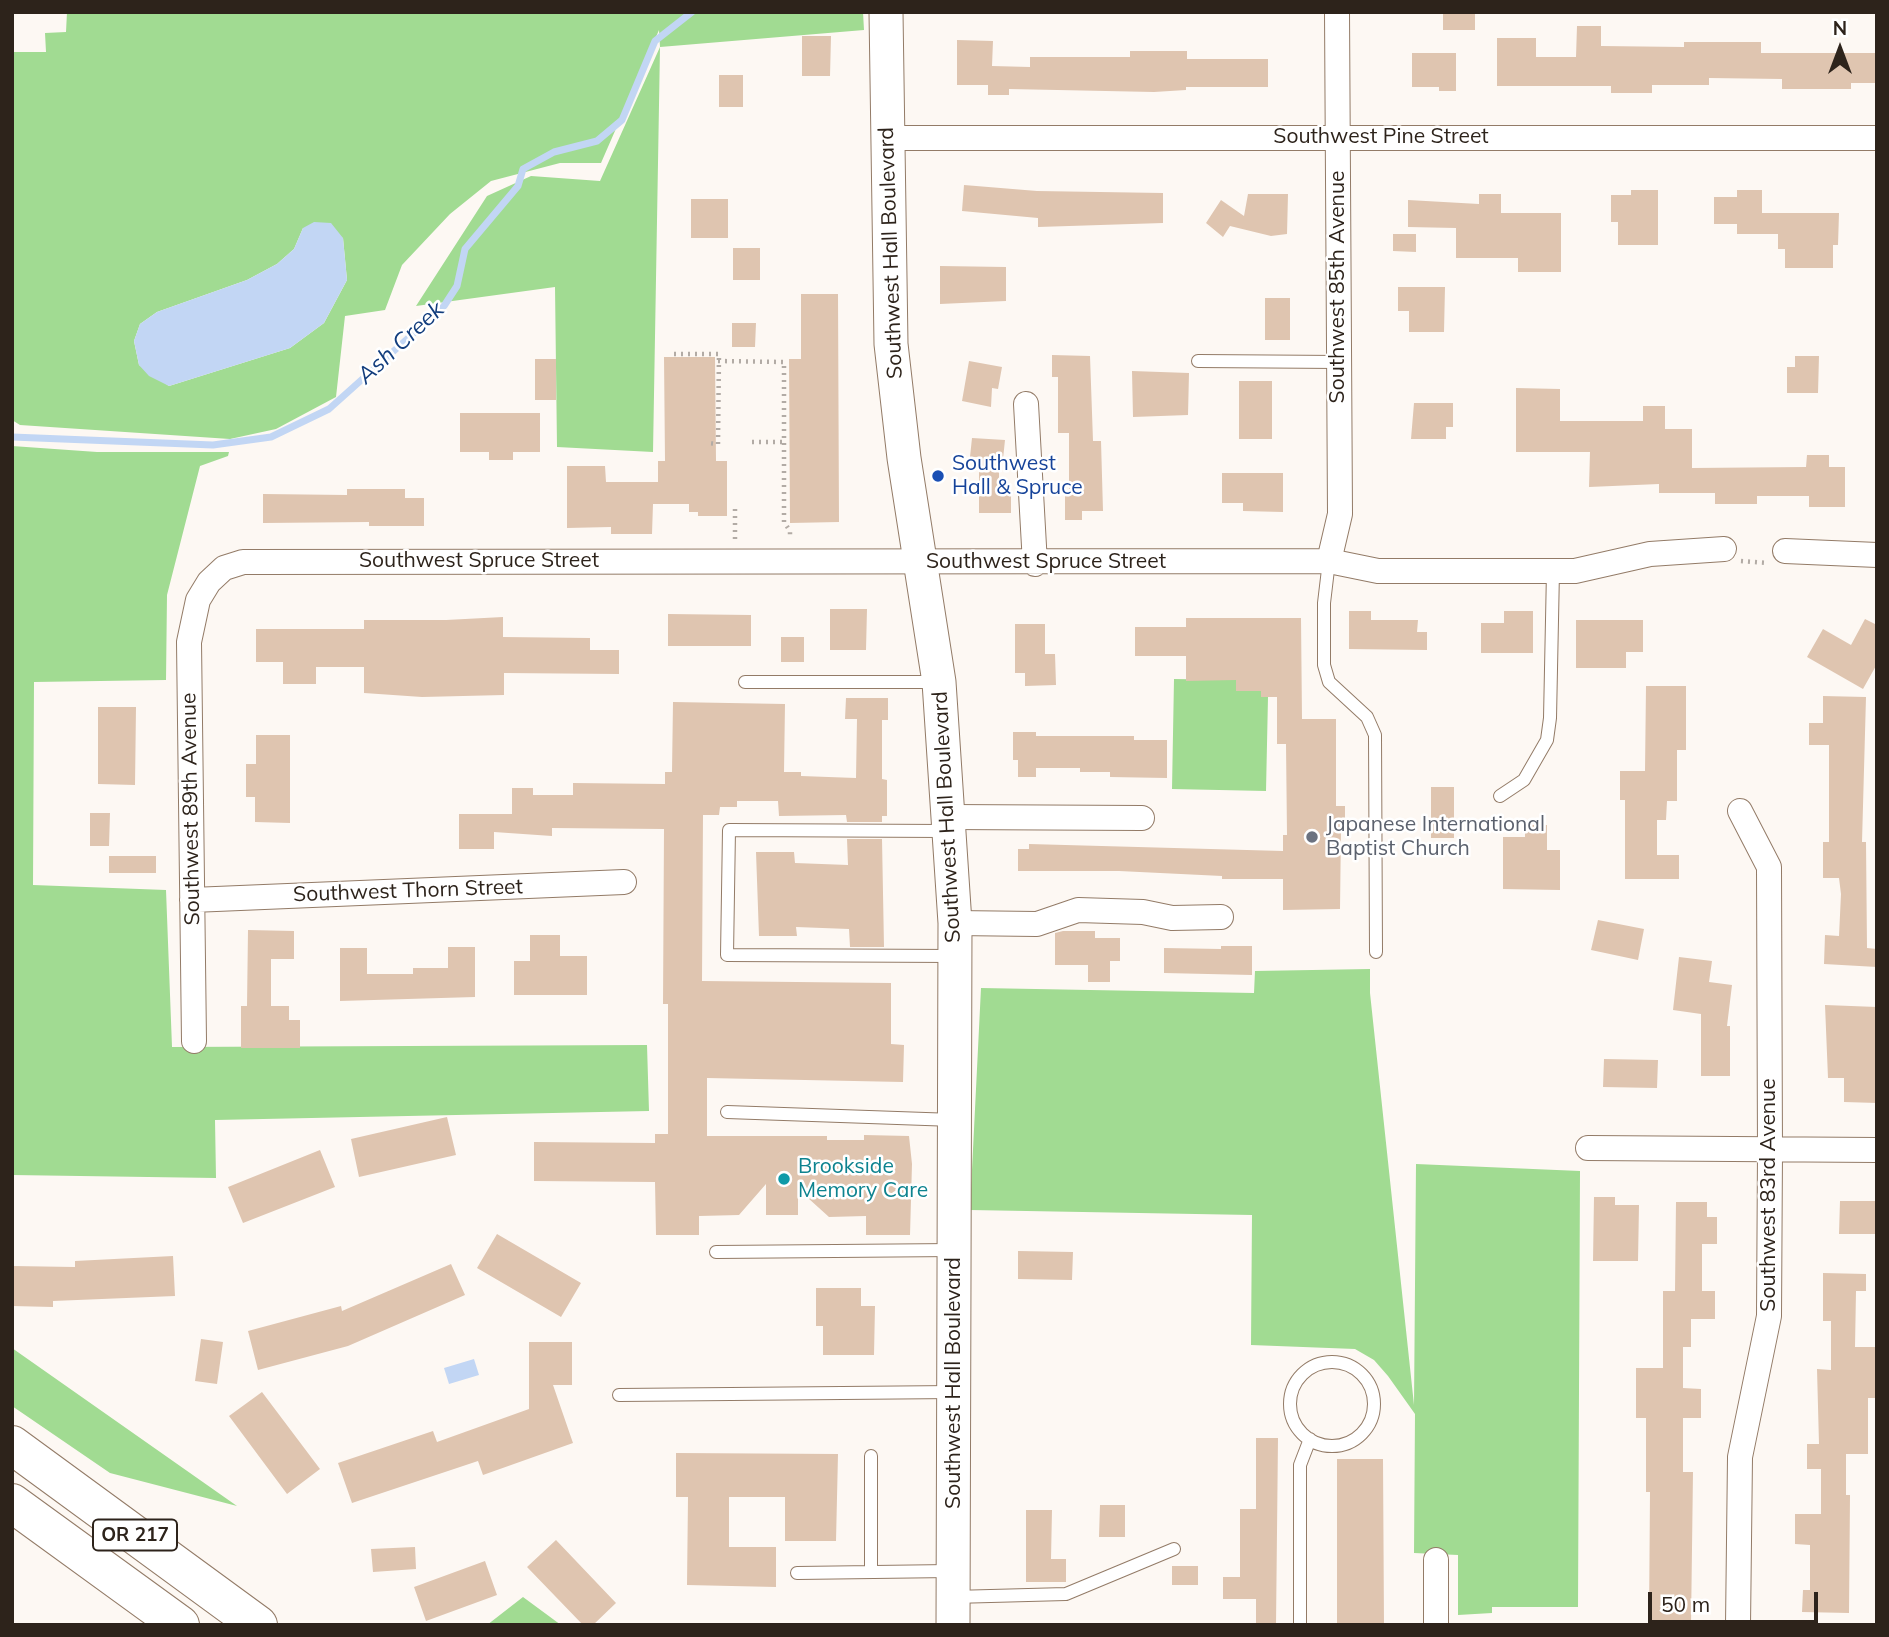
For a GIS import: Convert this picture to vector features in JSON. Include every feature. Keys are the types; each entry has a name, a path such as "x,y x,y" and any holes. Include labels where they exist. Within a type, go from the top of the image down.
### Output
{"highway":[{"name":"OR 217","path":"12,1445 258,1625"},
{"name":"OR 217","path":"12,1503 180,1625"}],"main road":[{"name":"Southwest Hall Boulevard","path":"886,12 891,354 939,682 955,923 953,1598"}],"street":[{"name":"Southwest 85th Avenue","path":"1329,561 1340,514 1338,12"},
{"name":"Southwest Pine Street","path":"886,138 1877,138"},
{"path":"1026,404 1034,508 1035,564"},
{"name":"Southwest Spruce Street","path":"209,582 224,568 263,561 921,561 1035,564 1329,561 1378,571 1553,572 1586,570 1650,554 1724,549"},
{"path":"1785,551 1877,555"},
{"name":"Southwest 89th Avenue","path":"194,1041 189,642 198,600 209,582"},
{"name":"Southwest 83rd Avenue","path":"1738,1625 1740,1457 1769,1316 1770,1152 1769,867 1740,811"},
{"path":"949,824 1142,818"},
{"name":"Southwest Thorn Street","path":"192,900 624,882"},
{"path":"955,923 1037,924 1078,910 1143,912 1172,918 1221,917"},
{"path":"1587,1147 1770,1152 1877,1150"},
{"path":"1436,1560 1436,1625"}],"lane":[{"path":"1198,361 1339,362"},
{"path":"1329,561 1324,603 1324,665 1329,681 1367,717 1375,735 1376,951"},
{"path":"1500,796 1524,780 1546,740 1550,718 1553,572"},
{"path":"745,682 939,682"},
{"path":"949,824 729,830 727,954 955,956"},
{"path":"727,1112 954,1120"},
{"path":"716,1252 954,1250"},
{"path":"1341,1363 1354,1368 1364,1377 1374,1401 1367,1428 1344,1445 1330,1446 1310,1439 1295,1424 1291,1410 1291,1396 1296,1384 1315,1366 1341,1363"},
{"path":"619,1395 954,1392"},
{"path":"1300,1625 1300,1465 1310,1439"},
{"path":"871,1456 871,1572"},
{"path":"797,1573 871,1572 953,1598 1066,1594 1174,1549"}],"path":[{"path":"674,354 719,354 718,444 708,443"},
{"path":"718,361 784,362 784,522 790,531 790,543"},
{"path":"752,442 784,442"},
{"path":"735,509 735,543"},
{"path":"1724,549 1734,558 1752,564 1771,563 1785,551"}],"green space":[{"path":"67,12 863,12 864,30 660,47 659,30 601,163 560,163 491,181 450,214 402,265 385,310 345,316 336,397 276,429 230,439 20,425 12,420 12,52 46,52 45,33 66,32","holes":["303,228 343,238 347,280 324,323 290,348 169,386 139,365 134,341 140,324 157,312 247,280 277,264 294,249"]},
{"path":"660,47 653,452 557,447 555,287 416,306 487,196 531,176 600,181"},
{"path":"12,446 97,452 229,452 228,456 200,466 167,595 166,680 34,682 33,885 166,890 172,1047 647,1045 649,1111 215,1120 216,1178 12,1175"},
{"path":"1174,679 1236,680 1236,690 1261,691 1268,697 1266,791 1172,789"},
{"path":"1370,969 1370,993 1414,1405 1416,1164 1580,1171 1578,1607 1492,1607 1492,1613 1458,1615 1458,1555 1414,1553 1415,1414 1388,1376 1374,1360 1355,1349 1251,1345 1252,1215 970,1210 981,988 1254,993 1255,971"},
{"path":"12,1348 237,1506 110,1473 12,1406"},
{"path":"523,1597 561,1625 487,1625"}],"water":[{"path":"314,222 331,223 343,238 347,280 324,323 290,348 169,386 149,376 139,365 134,341 140,324 157,312 247,280 277,264 294,249 303,228"},
{"path":"474,1359 479,1375 449,1384 444,1368"}],"building":[{"path":"1443,12 1475,12 1475,30 1443,30"},
{"path":"1577,26 1601,26 1601,46 1684,47 1684,42 1761,42 1761,53 1877,53 1877,83 1851,83 1851,89 1782,89 1782,79 1709,78 1709,85 1652,85 1652,93 1611,93 1611,86 1497,86 1497,38 1536,38 1536,57 1576,57"},
{"path":"802,36 831,36 830,76 802,76"},
{"path":"957,40 993,41 992,66 1030,67 1030,57 1130,57 1130,51 1187,51 1187,59 1268,59 1268,87 1186,87 1186,90 1154,92 1009,89 1009,95 988,95 988,85 957,85"},
{"path":"1412,53 1456,53 1456,91 1439,91 1439,87 1412,87"},
{"path":"719,75 743,75 743,107 719,107"},
{"path":"964,185 1037,191 1163,193 1163,223 1038,227 1038,218 962,211"},
{"path":"1631,190 1658,190 1658,245 1618,245 1618,222 1611,222 1611,195 1631,195"},
{"path":"1737,190 1762,190 1762,213 1839,213 1838,245 1833,245 1833,268 1785,268 1785,249 1778,249 1778,234 1737,234 1737,224 1714,224 1714,197 1737,197"},
{"path":"1248,194 1288,194 1287,234 1271,236 1230,226 1223,237 1206,223 1221,200 1244,216"},
{"path":"1479,194 1501,194 1501,213 1561,213 1561,272 1518,272 1518,258 1456,258 1456,228 1408,227 1408,200 1479,204"},
{"path":"691,199 728,199 728,238 691,238"},
{"path":"1393,234 1416,234 1416,252 1393,251"},
{"path":"733,248 760,248 760,280 733,280"},
{"path":"940,266 1006,267 1006,301 940,304"},
{"path":"1398,287 1445,287 1444,332 1409,332 1409,311 1398,311"},
{"path":"801,294 838,294 839,522 790,523 789,359 801,359"},
{"path":"1265,298 1290,298 1290,340 1265,340"},
{"path":"732,323 756,323 755,347 732,347"},
{"path":"1052,355 1090,356 1093,441 1101,441 1103,511 1082,511 1082,520 1065,520 1065,492 1069,492 1069,433 1058,433 1058,377 1052,377"},
{"path":"1795,356 1819,356 1818,393 1787,393 1787,367 1795,367"},
{"path":"664,357 715,357 716,461 727,461 727,516 698,516 698,512 689,512 689,504 653,504 652,534 611,534 611,527 567,528 567,466 605,466 606,482 658,482 658,461 665,461"},
{"path":"535,359 556,359 556,400 535,400"},
{"path":"969,361 1002,367 998,389 992,388 991,407 962,401"},
{"path":"1132,371 1189,373 1188,415 1133,417"},
{"path":"1239,381 1272,381 1272,439 1239,439"},
{"path":"1516,388 1560,389 1560,421 1643,421 1643,406 1665,406 1665,429 1692,429 1692,468 1806,467 1807,455 1829,455 1829,467 1845,467 1845,507 1809,507 1809,496 1757,496 1757,504 1715,504 1715,493 1659,493 1659,484 1589,487 1590,452 1516,452"},
{"path":"1414,403 1453,403 1453,427 1446,427 1446,439 1411,439"},
{"path":"460,413 540,413 540,452 513,452 513,460 489,460 489,452 460,452"},
{"path":"972,438 1005,440 1003,459 999,459 999,494 1011,494 1011,513 979,513 979,457 970,457"},
{"path":"1222,473 1283,473 1283,512 1243,511 1243,503 1222,503"},
{"path":"347,489 405,489 405,498 424,498 424,526 369,526 369,522 263,523 263,494 347,495"},
{"path":"830,609 867,609 866,650 830,650"},
{"path":"1349,611 1371,611 1371,620 1418,620 1417,632 1427,632 1427,650 1349,649"},
{"path":"1504,611 1533,611 1533,653 1481,653 1481,623 1504,623"},
{"path":"668,614 751,615 751,646 668,646"},
{"path":"503,617 503,637 590,638 590,650 619,650 619,674 504,673 504,695 422,697 364,693 364,667 316,667 316,684 283,684 283,662 256,662 256,629 364,629 364,620"},
{"path":"1186,618 1301,618 1302,719 1336,719 1336,806 1345,806 1345,827 1341,827 1340,909 1283,910 1283,879 1222,879 1222,876 1119,871 1018,871 1018,849 1029,849 1029,844 1283,851 1283,835 1287,835 1286,744 1277,744 1277,697 1261,697 1261,691 1236,691 1236,680 1186,681 1186,656 1135,656 1135,627 1186,627"},
{"path":"1865,619 1877,625 1877,664 1863,689 1807,657 1823,629 1851,645"},
{"path":"1576,620 1643,620 1643,652 1626,652 1626,668 1576,668"},
{"path":"1015,624 1045,624 1045,654 1055,654 1056,685 1025,686 1025,673 1015,673"},
{"path":"781,637 804,637 804,662 781,662"},
{"path":"1646,686 1686,686 1686,750 1677,750 1677,801 1667,801 1666,820 1657,820 1657,855 1679,855 1679,879 1625,879 1625,800 1620,800 1620,771 1645,771"},
{"path":"1823,696 1866,697 1862,842 1866,842 1867,948 1877,949 1877,967 1824,964 1825,935 1839,936 1841,894 1839,878 1823,878 1823,842 1829,842 1829,745 1809,745 1809,723 1823,723"},
{"path":"846,698 888,698 888,720 882,720 882,779 887,780 887,816 882,816 882,822 847,822 846,815 779,816 778,801 737,801 737,807 720,807 719,815 703,815 702,981 891,983 891,1044 904,1045 903,1082 707,1078 707,1136 827,1136 827,1140 864,1140 864,1135 909,1136 912,1164 910,1235 866,1235 866,1216 829,1217 798,1189 798,1215 766,1215 766,1184 739,1215 699,1216 699,1235 656,1235 655,1182 534,1181 534,1142 655,1143 655,1134 668,1134 668,1004 663,1004 664,829 552,828 552,836 494,832 494,849 459,849 459,814 512,814 512,788 533,788 533,795 573,795 573,783 665,784 665,772 672,772 673,702 785,704 784,772 801,772 801,776 856,778 857,719 845,719"},
{"path":"98,707 136,707 135,785 98,784"},
{"path":"1013,732 1036,732 1036,736 1134,736 1134,740 1167,740 1167,778 1110,777 1110,772 1080,772 1080,768 1036,768 1036,777 1018,777 1018,760 1013,760"},
{"path":"256,735 290,735 290,823 255,822 255,797 246,797 246,764 256,764"},
{"path":"1431,787 1454,787 1454,838 1431,838"},
{"path":"90,813 110,813 109,846 90,846"},
{"path":"1525,825 1547,825 1547,850 1560,850 1560,890 1503,889 1503,837 1525,837"},
{"path":"847,839 882,839 884,947 850,947 849,929 796,927 797,936 759,936 756,852 794,852 795,863 848,865"},
{"path":"109,856 156,856 156,873 109,873"},
{"path":"1598,920 1644,929 1638,960 1591,950"},
{"path":"248,930 294,931 294,959 271,959 271,1006 289,1006 289,1020 300,1020 300,1048 241,1048 241,1006 247,1006"},
{"path":"1095,931 1095,938 1120,938 1120,961 1110,961 1110,982 1088,982 1088,965 1055,965 1055,933"},
{"path":"530,935 560,935 560,956 587,956 587,995 514,995 514,961 530,961"},
{"path":"1221,946 1252,946 1252,975 1164,973 1164,948 1221,949"},
{"path":"448,947 475,947 475,997 340,1001 340,948 367,948 367,974 413,974 413,968 448,968"},
{"path":"1679,957 1712,961 1709,982 1732,985 1727,1026 1730,1026 1730,1076 1701,1076 1701,1014 1673,1010"},
{"path":"1825,1005 1877,1007 1877,1103 1844,1102 1844,1078 1828,1078"},
{"path":"1604,1059 1658,1060 1657,1088 1603,1087"},
{"path":"447,1117 456,1155 359,1177 351,1139"},
{"path":"320,1150 335,1187 243,1223 228,1187"},
{"path":"1594,1197 1615,1197 1615,1205 1639,1205 1638,1261 1593,1261"},
{"path":"1840,1201 1877,1201 1877,1234 1839,1234"},
{"path":"1676,1202 1707,1202 1707,1217 1717,1217 1717,1244 1702,1244 1702,1291 1715,1291 1715,1319 1691,1319 1691,1347 1683,1347 1683,1388 1701,1389 1701,1418 1683,1418 1683,1472 1693,1472 1691,1625 1659,1625 1659,1621 1649,1621 1650,1492 1646,1492 1646,1418 1636,1418 1636,1368 1663,1368 1663,1291 1675,1291"},
{"path":"497,1234 581,1283 561,1317 477,1268"},
{"path":"1018,1251 1073,1252 1072,1280 1018,1279"},
{"path":"173,1256 175,1296 53,1301 53,1307 12,1306 12,1266 75,1267 75,1261"},
{"path":"451,1264 465,1295 348,1346 258,1370 248,1331 341,1306 342,1311"},
{"path":"1823,1273 1866,1274 1866,1291 1856,1291 1855,1347 1877,1347 1877,1398 1868,1398 1868,1454 1846,1454 1846,1495 1850,1495 1849,1613 1802,1612 1803,1590 1810,1590 1810,1545 1795,1544 1795,1514 1821,1514 1821,1469 1807,1469 1807,1444 1819,1444 1817,1369 1831,1370 1831,1321 1823,1321"},
{"path":"816,1288 861,1288 861,1306 875,1306 874,1355 823,1355 823,1326 816,1326"},
{"path":"201,1339 223,1342 217,1384 195,1381"},
{"path":"529,1342 572,1342 572,1385 553,1385 573,1443 483,1475 478,1461 352,1503 338,1463 433,1431 437,1442 529,1409"},
{"path":"262,1392 320,1469 287,1494 229,1416"},
{"path":"1256,1438 1278,1438 1276,1625 1256,1625 1256,1599 1223,1599 1223,1577 1240,1577 1240,1509 1256,1509"},
{"path":"676,1453 838,1454 836,1541 785,1541 785,1497 729,1497 729,1547 776,1547 776,1587 687,1585 688,1497 676,1497"},
{"path":"1337,1459 1383,1459 1384,1625 1337,1625"},
{"path":"1100,1505 1125,1505 1125,1537 1099,1537"},
{"path":"1026,1510 1052,1510 1051,1559 1066,1559 1066,1582 1026,1582"},
{"path":"556,1540 616,1603 593,1625 583,1625 527,1567"},
{"path":"415,1547 416,1569 373,1572 371,1549"},
{"path":"485,1561 497,1595 426,1621 414,1587"},
{"path":"1172,1566 1198,1566 1198,1585 1172,1585"}],"waterway":[{"name":"Ash Creek","path":"12,437 213,445 271,437 329,409 444,306 457,286 465,249 518,186 523,169 554,152 597,141 622,120 655,41 692,12"}],"place":[{"name":"Southwest Hall & Spruce","path":"938,476"},
{"name":"Japanese International Baptist Church","path":"1312,837"},
{"name":"Brookside Memory Care","path":"784,1179"}]}
